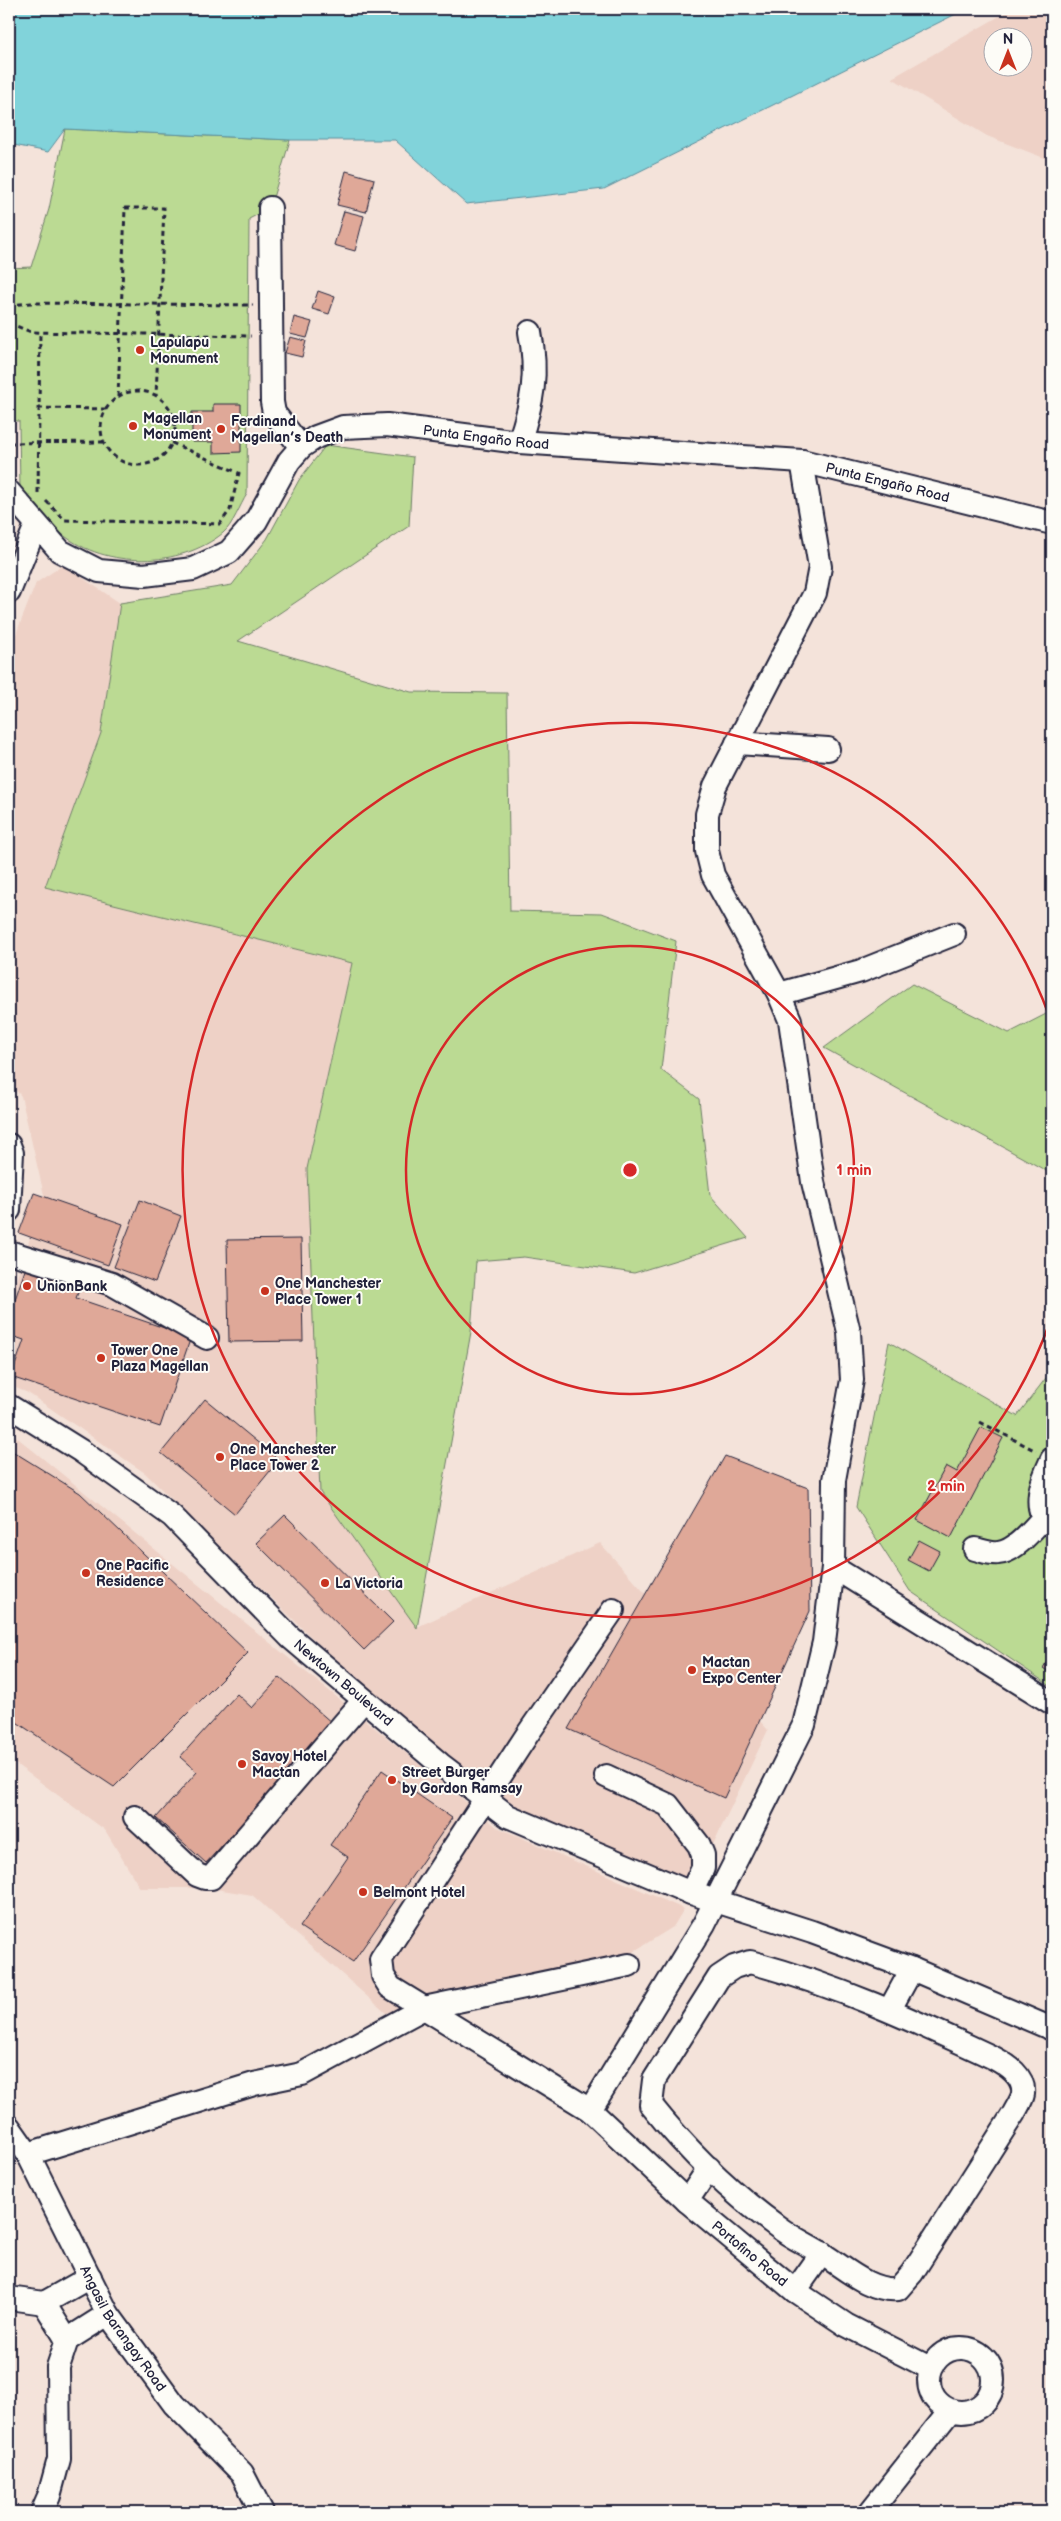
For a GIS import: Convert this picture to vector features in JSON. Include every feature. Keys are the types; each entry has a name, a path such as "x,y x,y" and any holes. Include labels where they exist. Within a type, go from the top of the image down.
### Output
{"street":[{"path":"270,208 272,402 274,413 301,447"},
{"path":"519,442 534,395 535,368 530,332"},
{"name":"Punta Engaño Road","path":"9,492 60,552 99,571 144,575 193,569 229,552 256,520 288,462 301,447 316,437 343,426 388,425 519,442 802,460 1052,523"},
{"path":"590,2110 716,1903 804,1725 824,1642 833,1567 834,1480 852,1380 849,1332 813,1182 790,1020 779,994 713,876 707,851 707,814 715,786 815,593 820,567 802,460"},
{"path":"9,592 36,526"},
{"path":"738,742 828,749"},
{"path":"779,994 862,971 954,934"},
{"path":"9,1145 12,1152 9,1210"},
{"path":"9,1252 112,1284 207,1338"},
{"name":"Newtown Boulevard","path":"9,1406 81,1451 172,1516 290,1637 440,1764 508,1816 716,1903 812,1932 912,1969 1052,2029"},
{"path":"975,1549 994,1553 1003,1552 1048,1521 1040,1506 1041,1490 1052,1459"},
{"path":"833,1567 1052,1702"},
{"name":"Portofino Road","path":"613,1610 486,1798 381,1959 382,1976 390,1987 590,2110 687,2201 795,2291 846,2325 930,2368"},
{"path":"135,1817 197,1875 211,1878 364,1700"},
{"path":"606,1776 668,1805 699,1845 703,1855 702,1868 691,1893"},
{"path":"750,1962 832,1986 890,2009 1011,2067 1019,2079 1023,2094 1014,2113 993,2146 912,2272 898,2289 886,2290 869,2283 778,2228 709,2168 674,2133 651,2105 651,2094 654,2080 719,1977 734,1967 750,1962"},
{"path":"28,2154 254,2084 302,2074 424,2008 629,1965"},
{"path":"890,2009 912,1969"},
{"name":"Angasil Barangay Road","path":"9,2127 28,2154 108,2314 174,2404 242,2473 262,2512"},
{"path":"687,2201 709,2168"},
{"path":"795,2291 822,2253"},
{"path":"9,2298 44,2304 90,2278"},
{"path":"44,2304 68,2340"},
{"path":"42,2512 60,2459 58,2367 68,2340 108,2314"},
{"path":"955,2348 966,2348 985,2358 991,2368 993,2384 988,2399 980,2406 971,2411 960,2413 950,2411 933,2398 929,2388 930,2368 944,2352 955,2348"},
{"path":"870,2512 950,2411"}],"path":[{"path":"118,398 125,208 164,208 156,396"},
{"path":"9,306 31,302 270,306"},
{"path":"9,323 31,332 271,336"},
{"path":"40,332 37,492 65,520 220,524 230,510 239,473 172,443"},
{"path":"136,391 156,396 162,400 171,413 175,428 172,443 161,456 146,464 129,463 114,456 104,442 101,431 106,409 118,398 136,391"},
{"path":"38,408 106,409"},
{"path":"9,443 104,442"},
{"path":"980,1422 1052,1459"}],"shaded area":[{"path":"1012,9 1052,9 1052,161 987,136 892,78"},
{"path":"63,565 120,603 101,733 45,887 352,963 307,1169 320,1492 417,1627 600,1543 768,1730 694,1884 526,1814 375,1700 145,1473 28,1393 9,1385 9,1302 44,1195 21,1096 9,1082 9,652 36,583"},
{"path":"9,1431 497,1827 684,1909 673,1927 610,1966 386,2013 252,1895 210,1888 140,1888 105,1830 9,1759"}],"green space":[{"path":"65,129 290,140 270,208 249,219 247,494 233,520 223,533 206,545 186,553 165,558 143,560 100,554 62,534 20,490 19,421 9,421 9,268 31,267 49,209"},
{"path":"326,445 413,457 409,526 238,641 411,692 507,693 510,911 602,913 676,941 661,1070 699,1099 710,1195 748,1238 634,1273 524,1257 476,1261 471,1332 417,1628 320,1492 307,1169 352,963 45,887 101,733 120,603 232,585 267,539 299,480"},
{"path":"912,984 1009,1033 1052,1011 1052,1174 824,1048"},
{"path":"889,1342 1017,1416 1052,1370 1052,1687 910,1591 856,1507"}],"water":[{"path":"9,9 966,9 604,189 466,204 395,140 290,140 65,129 48,152 9,144"}],"building":[{"path":"346,171 374,179 366,212 337,205"},
{"path":"344,211 364,216 355,251 334,245"},
{"path":"318,291 335,297 329,314 312,309"},
{"path":"294,317 312,322 307,338 290,334"},
{"path":"290,337 306,341 302,357 285,353"},
{"path":"213,404 241,404 241,452 213,453 213,442 192,442 192,412 213,412"},
{"path":"34,1193 123,1224 108,1265 19,1233"},
{"path":"140,1200 181,1216 155,1282 114,1267"},
{"name":"One Manchester Place Tower 1","path":"301,1239 303,1341 229,1342 227,1240"},
{"name":"Tower One Plaza Magellan","path":"26,1267 81,1285 76,1298 191,1337 160,1427 11,1377 24,1340 9,1335 9,1317"},
{"name":"One Manchester Place Tower 2","path":"205,1399 279,1460 235,1514 161,1453"},
{"path":"981,1427 1003,1438 951,1538 917,1520 946,1466 957,1472"},
{"name":"One Pacific Residence","path":"9,1449 80,1493 248,1653 114,1787 9,1717"},
{"name":"Mactan Expo Center","path":"725,1456 808,1488 810,1611 724,1798 568,1729"},
{"name":"La Victoria","path":"285,1515 393,1622 364,1650 256,1543"},
{"path":"919,1540 940,1551 929,1571 908,1560"},
{"path":"1052,1653 1052,1674 1043,1668"},
{"name":"Savoy Hotel Mactan","path":"280,1677 333,1724 206,1863 156,1818 197,1772 180,1757 237,1694 252,1708"},
{"name":"Belmont Hotel","path":"382,1770 452,1818 353,1962 300,1927 348,1857 330,1845"}],"place":[{"name":"Lapulapu Monument","path":"140,350"},
{"name":"Magellan Monument","path":"133,426"},
{"name":"Ferdinand Magellan’s Death","path":"221,429"},
{"name":"UnionBank","path":"27,1286"},
{"name":"One Manchester Place Tower 1","path":"265,1291"},
{"name":"Tower One Plaza Magellan","path":"101,1358"},
{"name":"One Manchester Place Tower 2","path":"220,1457"},
{"name":"One Pacific Residence","path":"86,1573"},
{"name":"La Victoria","path":"325,1583"},
{"name":"Mactan Expo Center","path":"692,1670"},
{"name":"Savoy Hotel Mactan","path":"242,1764"},
{"name":"Street Burger by Gordon Ramsay","path":"392,1780"},
{"name":"Belmont Hotel","path":"363,1892"}]}
